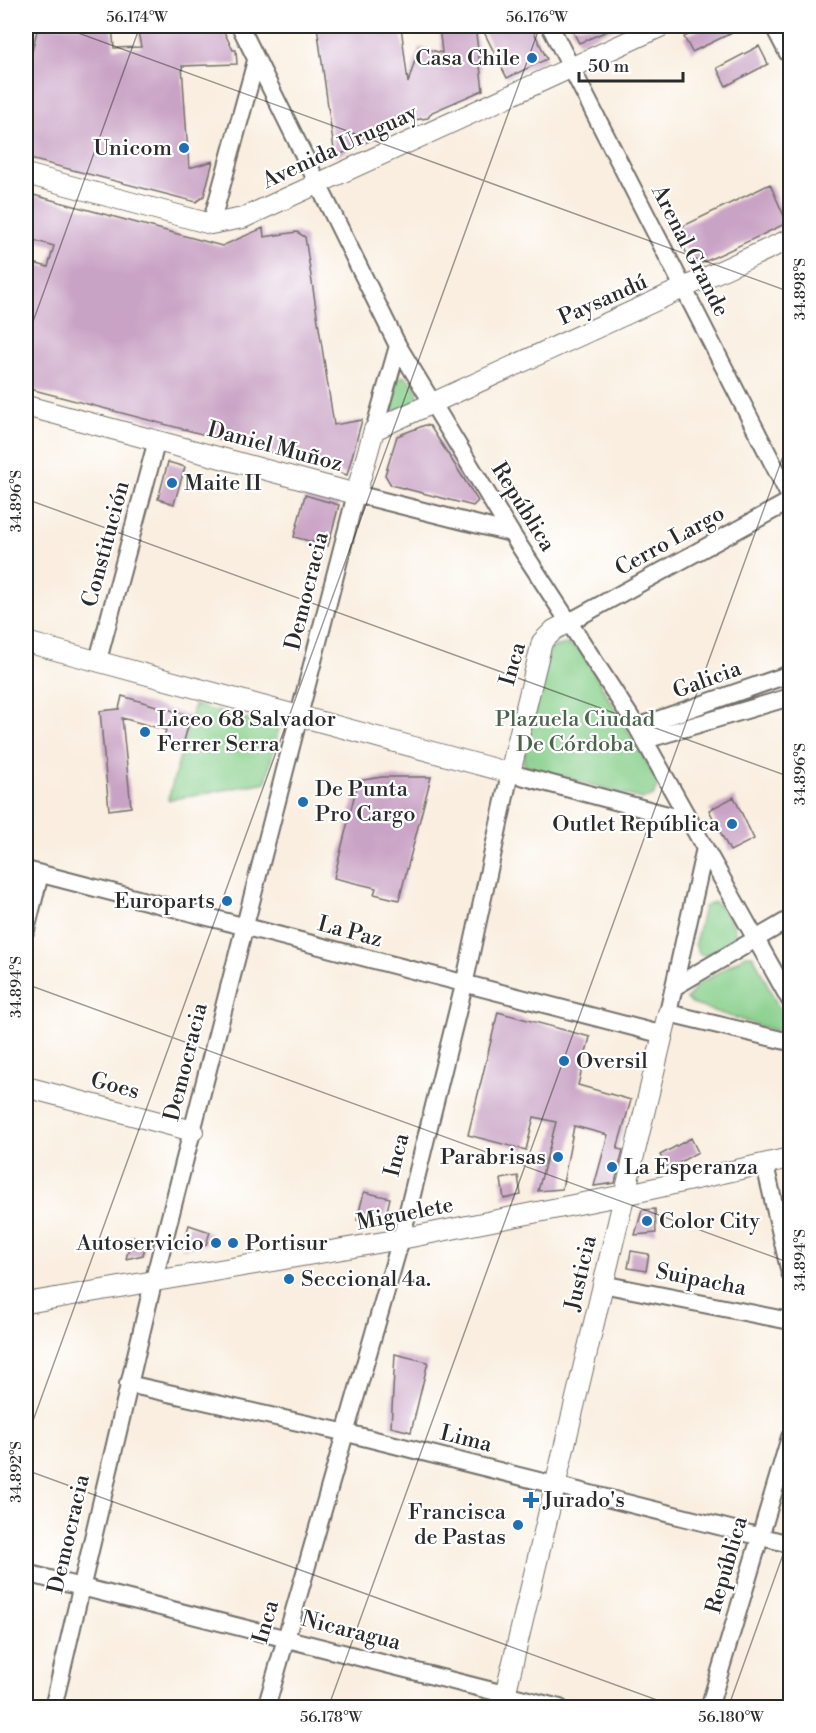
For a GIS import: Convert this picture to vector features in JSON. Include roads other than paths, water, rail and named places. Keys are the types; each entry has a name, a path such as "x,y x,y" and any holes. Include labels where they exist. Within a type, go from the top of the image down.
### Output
{"main road":[{"path":"777,26 790,51"}],"street":[{"name":"República","path":"240,26 398,346 511,533 571,621 641,733 790,1000"},
{"name":"Arenal Grande","path":"550,26 790,499"},
{"name":"Avenida Uruguay","path":"26,174 211,224 243,218 662,26"},
{"path":"211,224 256,61"},
{"name":"Paysandú","path":"434,403 684,290 790,239"},
{"name":"Democracia","path":"53,1707 153,1282 356,494 398,346"},
{"path":"374,430 434,403"},
{"name":"Daniel Muñoz","path":"26,406 511,533"},
{"name":"Constitución","path":"98,660 158,440"},
{"name":"Cerro Largo","path":"571,621 790,499"},
{"name":"Inca","path":"266,1707 347,1433 401,1239 464,985 510,773 542,642 554,630 571,621"},
{"path":"26,642 690,821"},
{"name":"Galicia","path":"641,733 790,674"},
{"name":"Galicia","path":"641,733 790,697"},
{"name":"Justicia","path":"504,1700 557,1485 602,1284 664,1035 705,848"},
{"path":"26,930 32,872"},
{"name":"La Paz","path":"32,872 664,1035"},
{"path":"674,987 790,919"},
{"path":"668,1013 790,1042"},
{"name":"Goes","path":"26,1087 193,1131"},
{"name":"Miguelete","path":"26,1303 401,1239 624,1196 790,1158"},
{"path":"765,1165 790,1273"},
{"name":"Suipacha","path":"602,1284 790,1320"},
{"name":"Lima","path":"128,1384 347,1433 790,1544"},
{"name":"República","path":"709,1707 758,1536 790,1437"},
{"name":"Nicaragua","path":"26,1573 286,1638 504,1700 560,1707"}],"place":[{"name":"Casa Chile","path":"532,58"},
{"name":"Unicom","path":"184,148"},
{"name":"Maite II","path":"172,483"},
{"name":"Liceo 68 Salvador Ferrer Serra","path":"145,732"},
{"name":"De Punta Pro Cargo","path":"303,802"},
{"name":"Outlet República","path":"732,824"},
{"name":"Europarts","path":"227,901"},
{"name":"Oversil","path":"564,1061"},
{"name":"Parabrisas","path":"558,1157"},
{"name":"La Esperanza","path":"612,1167"},
{"name":"Color City","path":"647,1221"},
{"name":"Autoservicio","path":"216,1243"},
{"name":"Portisur","path":"233,1243"},
{"name":"Seccional 4a.","path":"289,1279"},
{"name":"Jurado's","path":"531,1500"},
{"name":"Francisca de Pastas","path":"518,1525"}],"park label":[{"name":"Plazuela Ciudad De Córdoba","path":"575,732"}]}
